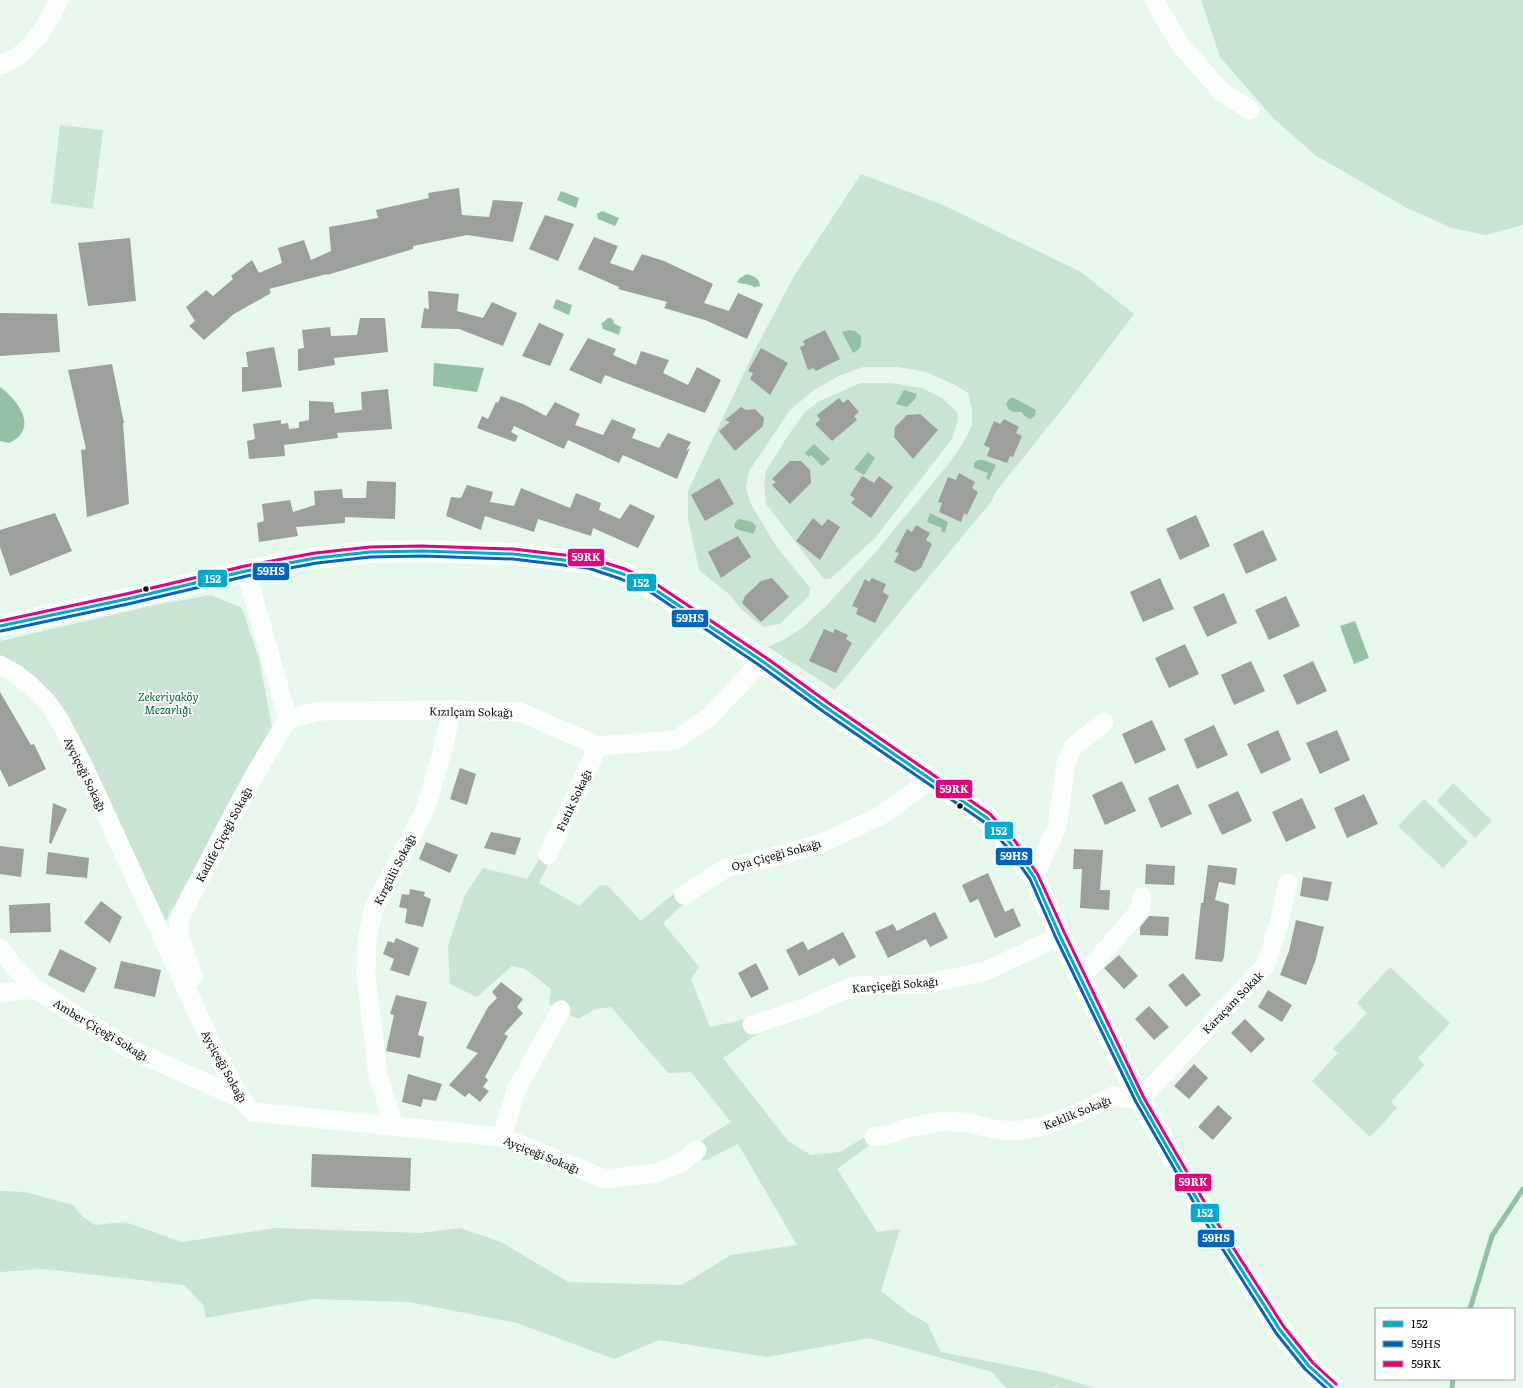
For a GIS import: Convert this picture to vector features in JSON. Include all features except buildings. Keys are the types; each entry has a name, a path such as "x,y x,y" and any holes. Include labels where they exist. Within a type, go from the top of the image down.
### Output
{"street":[{"path":"0,65 17,57 36,39 52,16 59,0"},
{"path":"1154,0 1179,43 1221,92 1250,110"},
{"path":"0,626 127,599 246,571 316,558 370,552 422,551 513,554 589,563 623,574 654,589 762,661 822,705 987,818 1011,844 1034,877 1060,936 1140,1100 1205,1213 1280,1330 1309,1366 1333,1388"},
{"path":"246,571 288,719"},
{"name":"Kızılçam Sokağı","path":"288,719 320,710 452,710 520,712 598,746 676,740 709,717 762,661"},
{"name":"Ayçiçeği Sokağı","path":"0,665 16,674 31,686 47,702 59,719 114,830 210,1042 240,1098 253,1112 502,1137 605,1179 656,1173 678,1164 697,1150"},
{"name":"Kırgülü Sokağı","path":"394,1126 378,1075 366,975 367,938 374,907 424,810 441,756 452,710"},
{"name":"Kadife Çiçeği Sokağı","path":"240,1098 199,994 179,934 179,922 223,833 265,756 288,719"},
{"path":"1034,877 1057,827 1066,764 1073,747 1104,722"},
{"name":"Fıstık Sokağı","path":"548,855 598,746"},
{"name":"Oya Çiçeği Sokağı","path":"684,895 726,868 820,844 880,816 932,779"},
{"name":"Karaçam Sokak","path":"1140,1100 1266,965 1279,923 1288,884"},
{"path":"1081,978 1140,910 1142,898"},
{"name":"Karçiçeği Sokağı","path":"752,1025 806,1007 853,986 926,984 986,971 1060,936"},
{"name":"Amber Çiçeği Sokağı","path":"0,948 12,964 36,989 62,1007 134,1051 240,1098"},
{"path":"0,993 36,989"},
{"path":"502,1137 516,1090 561,1010"},
{"name":"Keklik Sokağı","path":"874,1137 891,1134 906,1128 944,1121 969,1123 1014,1132 1046,1125 1078,1113 1114,1096 1140,1100"}],"green space":[{"path":"1201,0 1523,0 1523,225 1486,235 1452,228 1407,208 1315,155 1273,118 1220,57"},
{"path":"60,125 103,130 93,209 51,203"},
{"path":"861,174 941,204 1081,272 1134,314 1071,398 997,490 991,502 835,690 768,647 785,639 802,628 826,606 874,554 947,466 962,445 972,425 972,409 968,393 955,385 926,372 898,367 863,367 839,376 814,390 790,410 749,471 746,488 751,504 776,546 810,588 809,596 780,624 763,627 741,609 730,595 699,570 688,518 688,491 755,350 794,276"},
{"path":"860,383 891,383 922,388 942,398 957,412 958,419 952,439 875,538 830,579 824,579 766,504 764,486 766,471 789,434 805,412 818,402"},
{"name":"Zekeriyaköy Mezarlığı","path":"211,595 242,608 259,659 272,727 164,924 57,700 0,659 0,641 155,605"},
{"path":"1453,783 1492,821 1475,838 1437,801"},
{"path":"1424,799 1468,842 1443,868 1398,826"},
{"path":"544,852 551,858 539,883 579,906 599,886 607,885 641,921 679,889 688,900 663,923 699,967 691,979 710,1027 747,1019 757,1034 723,1058 788,1141 811,1155 840,1152 872,1133 875,1141 837,1169 877,1232 900,1229 881,1291 909,1313 927,1323 941,1352 1047,1373 1094,1388 1006,1388 992,1372 869,1338 768,1357 659,1340 614,1359 517,1323 409,1302 313,1299 206,1318 204,1306 184,1285 44,1269 0,1272 0,1191 25,1192 73,1205 82,1216 95,1225 125,1222 182,1242 276,1228 421,1233 460,1228 501,1242 568,1282 682,1285 731,1255 797,1245 738,1144 704,1161 694,1145 731,1122 691,1072 668,1073 611,1007 596,1009 578,1019 549,1004 551,989 525,969 512,966 477,997 450,984 448,946 465,895 483,868 527,879"},
{"path":"1390,967 1450,1023 1418,1058 1424,1065 1391,1102 1397,1108 1370,1137 1312,1081 1338,1053 1333,1049 1367,1013 1357,1003"}],"shaded area":[{"path":"561,191 579,198 576,208 557,200"},
{"path":"602,211 619,218 615,226 598,219 597,214"},
{"path":"747,274 755,277 759,281 760,286 754,287 737,282 740,278"},
{"path":"556,299 572,305 569,315 553,308"},
{"path":"608,318 611,318 614,321 613,323 621,327 619,335 603,329 601,323"},
{"path":"849,330 855,331 861,336 860,347 853,353 842,332"},
{"path":"434,363 484,368 477,392 433,386"},
{"path":"0,387 14,400 23,415 23,430 18,437 9,443 0,441"},
{"path":"904,390 917,394 915,399 907,407 896,404"},
{"path":"1010,398 1014,398 1036,410 1035,416 1030,419 1021,412 1009,410 1006,404"},
{"path":"814,444 830,459 822,466 811,455 809,457 805,453"},
{"path":"868,452 875,458 864,475 854,469"},
{"path":"978,460 984,460 996,465 989,480 986,478 988,473 974,468 974,463"},
{"path":"930,513 948,522 945,533 941,531 942,528 927,522"},
{"path":"738,519 750,521 755,525 756,527 753,534 738,530 734,527"},
{"path":"1355,621 1369,658 1354,664 1340,626"}],"waterway":[{"path":"1470,1308 1492,1236 1523,1189"},
{"path":"1452,1388 1453,1380"}],"transit line":[{"name":"59RK","path":"0,621 126,594 245,566 315,553 370,547 422,546 513,549 590,558 625,569 656,584 765,657 830,704 990,814 1015,841 1038,875 1144,1098 1209,1210 1284,1327 1313,1363 1336,1384"},
{"name":"152","path":"0,626 127,599 246,571 316,558 370,552 422,551 513,554 589,563 623,574 654,589 762,661 827,708 987,818 1011,844 1034,877 1060,936 1140,1100 1205,1213 1280,1330 1309,1366 1333,1388"},
{"name":"59HS","path":"1,631 128,604 247,576 317,563 370,557 422,556 513,559 588,568 621,579 652,593 759,665 824,712 984,822 1007,847 1030,879 1056,938 1136,1102 1201,1215 1276,1333 1305,1369 1326,1388"}]}
